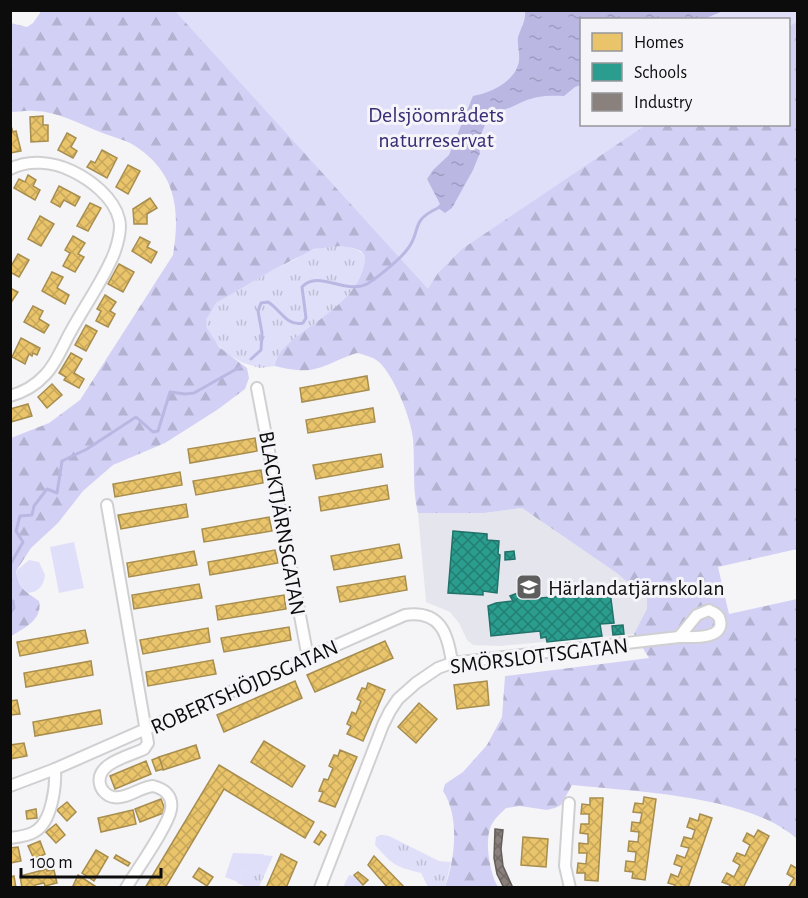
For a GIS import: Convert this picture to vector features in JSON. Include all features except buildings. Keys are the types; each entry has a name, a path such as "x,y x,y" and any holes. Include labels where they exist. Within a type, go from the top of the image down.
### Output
{"street":[{"path":"10,168 19,164 52,164 82,175 110,202 120,220 120,229 114,253 48,373 28,389 10,396"},
{"name":"BLACKTJÄRNSGATAN","path":"257,388 308,658"},
{"path":"107,505 147,746 107,766 100,774 102,789 112,797 153,786 166,791 171,802 169,817 126,888"},
{"name":"ROBERTSHÖJDSGATAN","path":"10,786 55,769 405,615 420,614 435,621 444,631 452,663"},
{"name":"SMÖRSLOTTSGATAN","path":"320,888 383,725 398,699 416,682 438,668 452,663 679,637"},
{"path":"10,838 34,833 42,825 54,796 55,769"},
{"path":"569,803 565,872 570,888"}],"shaded area":[{"name":"Härlandatjärnskolan","path":"522,508 618,574 647,599 648,609 634,634 500,646 473,645 467,640 459,623 450,612 426,602 418,513 484,513"}],"green space":[{"path":"42,10 337,11 580,123 580,126 790,126 790,18 783,18 762,10 797,11 797,549 718,567 729,614 797,599 797,839 776,824 721,804 659,794 572,785 561,805 555,808 547,810 520,806 506,808 494,821 489,832 488,848 490,866 498,887 445,887 453,851 454,825 443,791 445,784 463,772 487,745 502,717 505,676 649,658 634,634 647,609 647,599 618,574 522,508 484,513 418,513 414,485 413,439 409,420 396,387 385,368 377,360 357,353 310,370 275,366 280,354 290,342 337,306 351,292 361,275 365,256 361,251 353,248 340,246 314,249 216,303 206,320 207,328 219,347 247,368 249,378 245,389 165,443 113,465 83,491 58,523 31,548 16,571 21,586 39,601 40,607 32,622 11,636 11,438 49,423 80,400 173,255 176,224 173,196 168,182 151,159 134,145 51,113 11,112 11,23 27,27 33,23"},
{"name":"Delsjöområdets naturreservat","path":"797,10 798,21 790,26 790,18 580,18 580,126 645,126 462,249 438,273 428,289 175,11"},
{"path":"323,247 350,247 365,256 361,275 351,292 337,306 291,342 280,354 275,366 260,368 243,363 226,353 213,340 206,320 216,303 305,252"},
{"path":"74,542 84,588 59,593 50,547"},
{"path":"29,560 39,562 45,575 40,587 28,593 20,583 16,571"},
{"path":"389,836 439,861 451,862 445,887 428,887 421,873 400,867 391,861 375,845 376,837"},
{"path":"233,853 264,854 253,875 243,870 238,882 225,877"},
{"path":"251,854 273,856 259,887 247,887 237,883 243,870 253,874"},
{"path":"349,875 354,876 365,887 343,887"}],"water":[{"path":"525,11 723,11 706,18 580,18 580,85 564,96 536,97 501,110 485,125 478,141 480,153 473,170 452,208 445,213 437,207 440,204 427,179 449,155 473,96 502,85 517,68 518,37"}],"waterway":[{"path":"251,359 261,350 262,333 258,311 261,303 268,302 288,320 297,324 303,323 306,318 302,287 316,280 350,287 367,284 403,255 414,238 419,222 438,208"},
{"path":"10,565 23,542 16,531 20,516 32,515 34,506 47,489 57,493 62,461 87,449 136,417 153,432 158,431 170,392 194,393 240,367"},
{"path":"10,601 13,601 14,608 10,613"}],"place":[{"name":"Härlandatjärnskolan","path":"529,587"}]}
